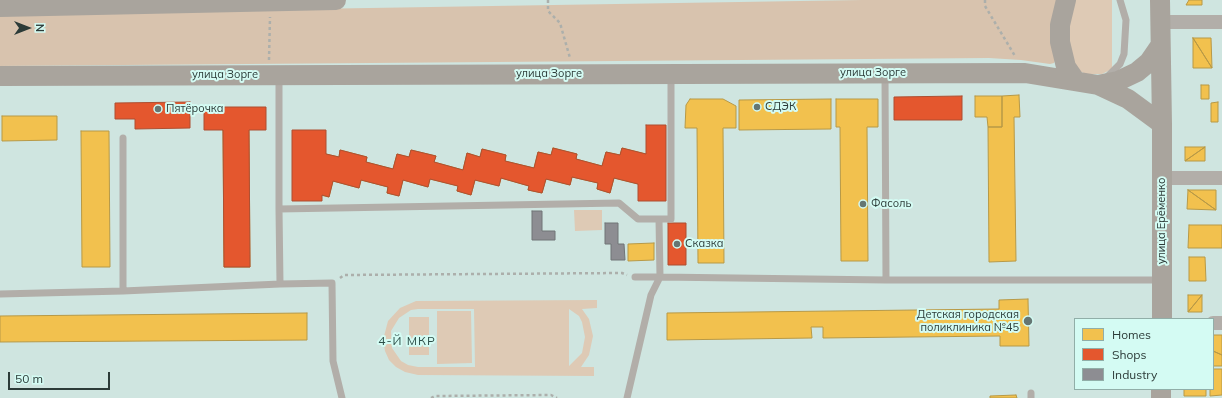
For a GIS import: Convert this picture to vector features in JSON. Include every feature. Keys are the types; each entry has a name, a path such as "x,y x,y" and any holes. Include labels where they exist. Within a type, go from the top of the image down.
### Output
{"main road":[{"path":"0,7 336,0"},
{"path":"1066,0 1060,25 1060,42 1066,67 1075,80"},
{"name":"улица Ерёменко","path":"1158,8 1162,124 1162,318"},
{"path":"1098,84 1118,81 1138,72 1149,62 1160,46"},
{"name":"улица Зорге","path":"0,76 1016,73 1038,74 1098,84"},
{"path":"1098,84 1128,99 1162,124"}],"street":[{"path":"1158,8 1222,22"},
{"path":"1162,178 1222,178"}],"lane":[{"path":"1098,84 1112,73 1120,64 1124,54 1126,20 1120,0"},
{"path":"279,209 619,203 635,218 671,219 671,73"},
{"path":"885,73 886,280"},
{"path":"274,75 280,284"},
{"path":"124,138 124,291"},
{"path":"627,398 651,294 660,277 659,219"},
{"path":"635,277 886,280 1162,280"},
{"path":"0,294 332,283 333,361 342,398"}],"path":[{"path":"548,0 548,12 560,23 574,74"},
{"path":"985,0 985,6 1016,58 1016,73"},
{"path":"270,2 274,75"},
{"path":"332,283 344,275 622,273 635,277"},
{"path":"431,398 435,396 551,395 557,398"}],"shaded area":[{"path":"862,0 1060,0 1056,59 1054,63 1050,64 989,58 0,66 0,14"},
{"path":"1075,0 1112,0 1112,69 1102,74 1086,74 1079,71 1069,61 1070,7"},
{"path":"574,210 602,210 602,230 575,231"},
{"path":"597,300 597,308 582,309 589,319 593,336 589,355 581,367 594,367 594,376 418,375 405,372 396,367 389,360 385,351 383,340 388,321 400,308 416,301","holes":["474,309 475,367 418,367 408,365 401,361 392,348 391,331 399,318 411,310","569,309 579,316 582,322 585,337 582,353 569,366"]},
{"path":"437,311 471,311 472,363 437,364"},
{"path":"409,317 429,317 429,355 409,355"}],"building: Homes":[{"path":"1189,0 1202,0 1202,5 1186,5"},
{"path":"1193,38 1212,68 1193,68"},
{"path":"1193,38 1211,38 1212,68"},
{"path":"1201,85 1209,85 1209,99 1201,99"},
{"path":"1019,95 1020,117 1014,117 1016,261 989,262 988,127 1002,127 1002,96"},
{"path":"975,96 1002,96 1002,127 988,127 987,117 975,117"},
{"path":"690,99 723,99 736,106 736,128 723,128 724,263 698,263 697,128 685,128 686,105"},
{"path":"831,99 831,129 739,130 739,100"},
{"path":"836,99 878,99 878,127 867,127 868,261 841,261 840,127 836,127"},
{"path":"1218,102 1218,122 1211,122 1211,103"},
{"path":"2,116 57,116 57,140 2,141"},
{"path":"223,130 249,130 250,267 224,267"},
{"path":"81,131 109,131 110,267 82,267"},
{"path":"1185,147 1205,147 1185,161"},
{"path":"1205,147 1205,161 1185,161"},
{"path":"553,148 577,154 576,159 602,166 606,152 620,155 622,148 646,154 644,159 658,163 654,180 640,177 638,184 614,178 610,193 597,189 598,183 572,177 570,185 546,179 542,193 528,190 529,186 501,178 499,186 475,180 471,195 457,191 458,186 430,179 428,187 403,180 399,196 387,193 388,187 361,180 359,188 333,181 329,197 316,194 318,186 305,183 310,165 322,168 326,154 339,157 340,150 367,157 366,162 393,169 397,154 409,157 411,150 436,156 434,162 463,170 467,153 480,157 482,149 506,155 505,161 534,168 538,152 551,155"},
{"path":"1188,190 1216,190 1216,210"},
{"path":"1188,190 1216,210 1187,209"},
{"path":"1189,225 1222,225 1222,248 1188,248"},
{"path":"654,243 654,260 628,261 628,244"},
{"path":"1189,257 1205,257 1206,281 1189,281"},
{"path":"1188,295 1202,295 1188,312"},
{"path":"1202,295 1202,312 1188,312"},
{"path":"1028,299 1029,346 1000,346 1000,336 823,338 823,327 811,327 812,338 667,340 667,313 999,309 999,300"},
{"path":"307,313 307,340 0,342 0,316"},
{"path":"1214,335 1222,335 1222,355 1214,351"},
{"path":"1214,351 1222,355 1222,366 1214,366"},
{"path":"1214,369 1222,369 1222,395 1210,396 1210,390 1214,390"},
{"path":"1184,390 1206,390 1206,396 1184,396"},
{"path":"1016,395 1017,398 990,398 990,396"}],"building: Shops":[{"path":"962,96 962,120 894,120 894,97"},
{"path":"190,102 190,128 135,129 135,119 115,119 115,103"},
{"path":"204,107 266,107 266,130 249,130 250,267 224,267 223,130 204,130"},
{"path":"646,125 666,125 666,201 638,201 638,184 614,178 610,193 597,189 598,183 572,177 570,185 546,179 542,193 528,190 529,186 501,178 499,186 475,180 471,195 457,191 458,186 430,179 428,187 403,180 399,196 387,193 388,187 361,180 359,188 333,181 329,197 322,195 322,201 292,201 292,130 326,130 326,154 339,157 340,150 367,157 366,162 393,169 397,154 409,157 411,150 436,156 434,162 463,170 467,153 480,157 482,149 506,155 505,161 534,168 538,152 551,155 553,148 577,154 576,159 602,166 606,152 620,155 622,148 646,154"},
{"name":"Сказка","path":"668,223 686,223 686,265 668,265"}],"building: Industry":[{"path":"532,211 542,211 542,231 555,231 555,240 532,240"},
{"path":"605,223 618,223 618,244 624,244 625,260 611,260 611,244 605,244"}],"place":[{"name":"СДЭК","path":"757,107"},
{"name":"Пятёрочка","path":"158,109"},
{"name":"Фасоль","path":"863,204"},
{"name":"Сказка","path":"677,244"},
{"name":"Детская городская поликлиника №45","path":"1028,321"}],"district":[{"name":"4-Й МКР","path":"407,341"}]}
